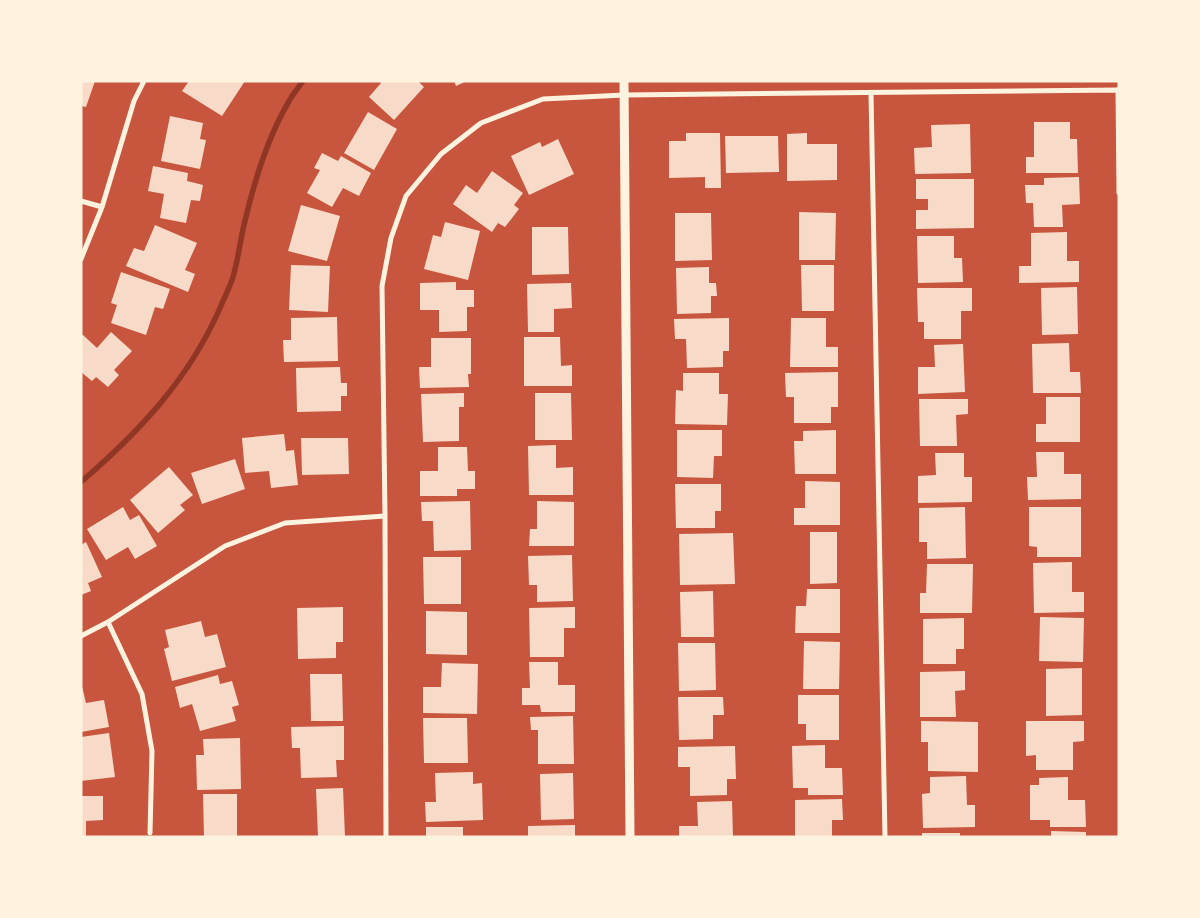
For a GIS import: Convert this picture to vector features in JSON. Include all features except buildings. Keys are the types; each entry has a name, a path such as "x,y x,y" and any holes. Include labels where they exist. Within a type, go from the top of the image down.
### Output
{"street":[{"path":"81,259 102,207 134,101 144,81"},
{"path":"624,81 630,837"},
{"path":"386,837 382,286 391,238 406,196 441,154 481,123 543,99 624,95 1118,90 1119,193"},
{"path":"871,93 885,837"},
{"path":"81,201 102,207"},
{"path":"81,636 108,622 225,546 284,523 385,516"},
{"path":"108,622 142,694 152,752 150,833"}],"waterway":[{"path":"81,482 123,444 161,403 178,381 208,334 233,277 248,210 268,146 281,116 303,81"}]}
